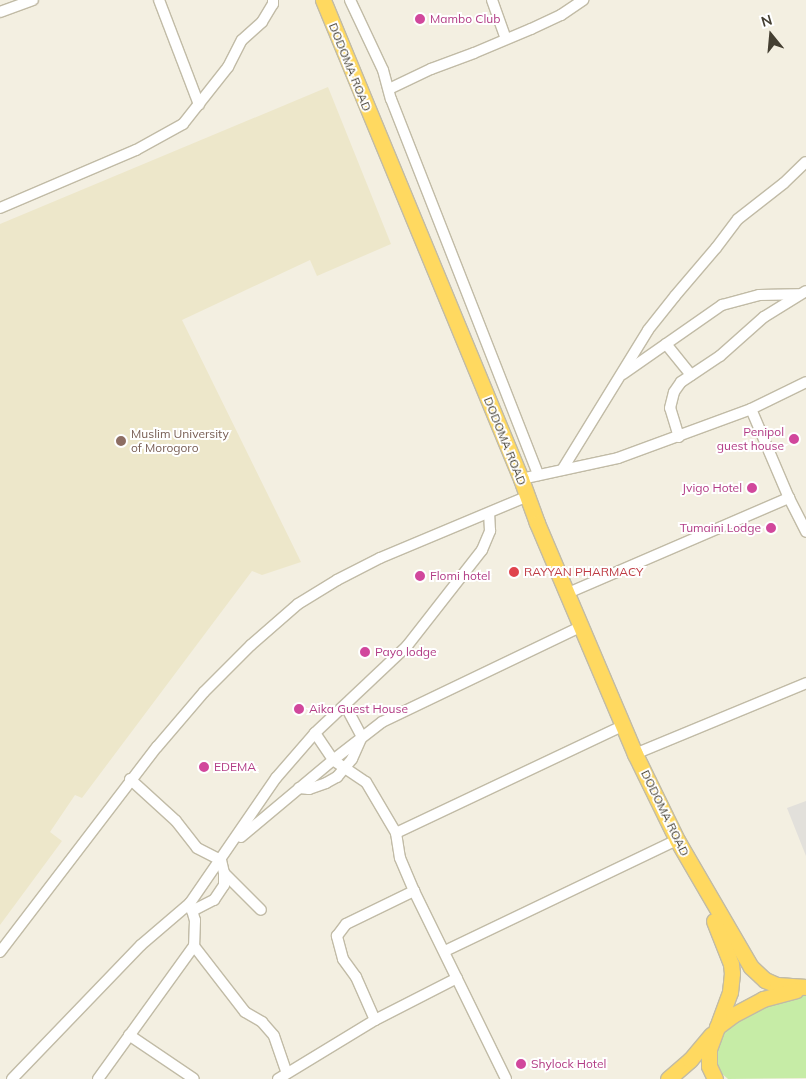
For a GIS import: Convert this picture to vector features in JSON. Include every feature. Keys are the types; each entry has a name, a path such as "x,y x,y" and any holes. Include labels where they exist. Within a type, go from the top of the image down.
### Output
{"highway":[{"name":"DODOMA ROAD","path":"323,0 528,496 537,524 636,754 677,840 751,967 765,980 777,985 806,988"},
{"name":"DODOMA ROAD","path":"697,877 731,964 732,983 715,1029"},
{"path":"668,1079 690,1060 715,1029 733,1015 764,999 806,988"},
{"path":"715,1029 708,1057 715,1079"}],"street":[{"path":"0,12 33,0"},
{"path":"159,0 199,105"},
{"path":"0,208 59,184 161,138 182,124 228,67 242,40 262,22 273,4 273,0"},
{"path":"350,0 383,70 538,475"},
{"path":"492,0 506,39"},
{"path":"389,89 431,69 474,54 561,15 583,0"},
{"path":"562,470 648,330 738,219 784,183 806,162"},
{"path":"618,377 722,305 759,295 804,293"},
{"path":"679,437 670,408 674,392 681,382 720,356 764,317 804,293"},
{"path":"666,344 691,375"},
{"path":"521,479 618,458 751,409 806,382"},
{"path":"751,409 789,498 806,532"},
{"path":"0,952 130,779 204,692 252,645 298,604 337,580 380,558 489,514 528,496"},
{"path":"568,593 789,498"},
{"path":"12,1079 141,945 191,907 276,778 315,734 407,646 482,550 490,531 489,514"},
{"path":"230,847 333,760 382,722 582,626"},
{"path":"636,754 806,683"},
{"path":"345,705 362,737"},
{"path":"396,833 624,725"},
{"path":"315,734 333,760 366,782 396,833 400,858 414,891 506,1079"},
{"path":"299,788 309,789 326,783 346,768 362,737"},
{"path":"130,779 176,821 197,848 221,860"},
{"path":"445,951 677,840"},
{"path":"191,907 214,900 224,885 221,860"},
{"path":"224,873 261,910"},
{"path":"375,1020 356,977 343,960 337,936 346,924 414,891"},
{"path":"98,1079 129,1035 164,991 194,946 195,920 191,907"},
{"path":"194,946 245,1012 262,1022 274,1036 288,1073"},
{"path":"278,1079 375,1020 457,978"},
{"path":"129,1035 194,1079"}],"shaded area":[{"name":"Muslim University of Morogoro","path":"328,87 391,244 317,276 310,260 182,320 301,562 262,575 252,571 82,798 75,795 50,832 62,841 0,925 0,224"},
{"path":"806,801 806,856 787,808"}],"green space":[{"path":"806,995 806,1078 728,1079 719,1071 715,1062 715,1051 718,1040 732,1023 767,1005"}],"place":[{"name":"Mambo Club","path":"420,19"},
{"name":"Penipol guest house","path":"794,439"},
{"name":"Muslim University of Morogoro","path":"121,441"},
{"name":"Jvigo Hotel","path":"752,488"},
{"name":"Tumaini Lodge","path":"771,528"},
{"name":"RAYYAN PHARMACY","path":"514,572"},
{"name":"Flomi hotel","path":"420,576"},
{"name":"Payo lodge","path":"365,652"},
{"name":"Aika Guest House","path":"299,709"},
{"name":"EDEMA","path":"204,767"},
{"name":"Shylock Hotel","path":"521,1064"}]}
